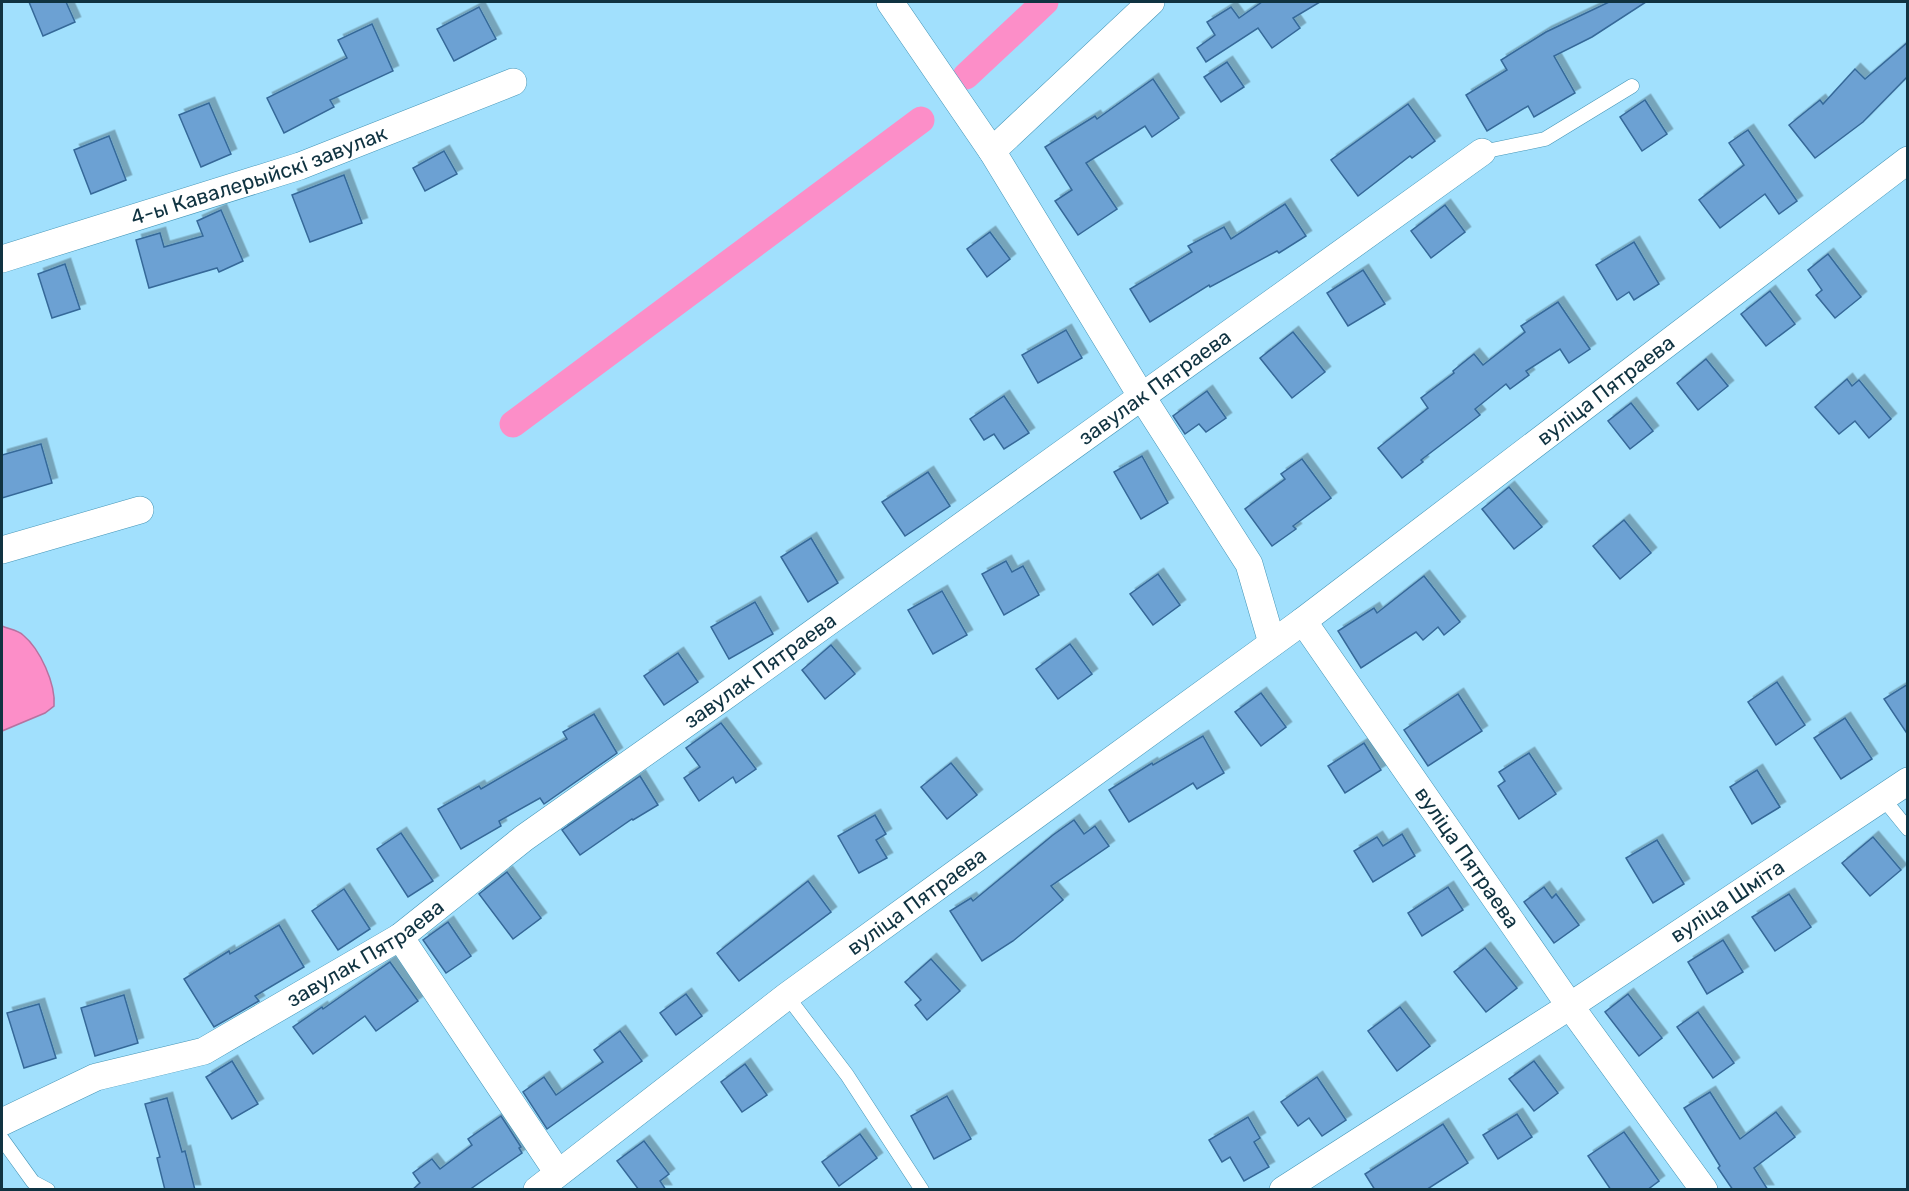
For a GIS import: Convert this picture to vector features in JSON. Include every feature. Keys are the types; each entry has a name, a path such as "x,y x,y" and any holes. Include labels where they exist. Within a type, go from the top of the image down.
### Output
{"street":[{"path":"890,2 992,151 1142,397 1249,564 1272,644"},
{"path":"992,151 1151,2"},
{"name":"4-ы Кавалерыйскі завулак","path":"2,260 300,166 513,82"},
{"name":"завулак Пятраева","path":"2,1122 96,1077 204,1051 400,937 524,838 1482,152"},
{"name":"вуліца Пятраева","path":"537,1190 787,996 1303,621 1908,160"},
{"path":"2,550 140,510"},
{"name":"вуліца Пятраева","path":"1303,621 1570,1006"},
{"name":"вуліца Шміта","path":"1283,1190 1570,1006 1908,781"},
{"path":"400,937 558,1173"},
{"path":"1570,1006 1704,1190"}],"lane":[{"path":"1482,152 1545,139 1632,86"},
{"path":"1882,797 1908,829"},
{"path":"787,996 847,1075 922,1190"},
{"path":"2,1139 33,1182 48,1190"}],"shaded area":[{"path":"2,626 21,633 41,658 50,678 54,706 45,713 2,731"}],"building":[{"path":"29,2 66,2 75,22 43,36"},
{"path":"1262,2 1320,2 1293,18 1300,28 1272,48 1258,28 1206,62 1197,48 1215,35 1207,22 1231,7 1239,18"},
{"path":"1609,2 1646,2 1592,37 1554,56 1575,93 1534,117 1528,106 1487,131 1466,95 1507,70 1501,60 1546,32"},
{"path":"479,7 496,39 454,61 437,29"},
{"path":"372,24 393,71 330,100 334,107 284,133 267,98 347,58 338,40"},
{"path":"1908,42 1908,76 1863,122 1815,158 1789,125 1820,100 1823,104 1855,69 1865,79"},
{"path":"1227,62 1244,87 1221,102 1204,77"},
{"path":"1153,79 1179,118 1152,137 1145,126 1086,163 1117,209 1078,235 1055,201 1072,190 1045,147 1095,116 1097,119"},
{"path":"1645,100 1667,134 1642,151 1620,117"},
{"path":"209,103 231,154 201,167 179,115"},
{"path":"1408,104 1435,141 1412,158 1410,156 1358,196 1331,160"},
{"path":"1748,130 1797,201 1779,214 1765,194 1720,228 1699,200 1744,165 1729,143"},
{"path":"109,136 126,180 91,194 74,150"},
{"path":"444,151 457,174 425,191 413,168"},
{"path":"344,175 362,223 310,242 292,195"},
{"path":"1285,204 1306,236 1279,253 1277,251 1210,287 1209,285 1150,322 1130,289 1192,252 1188,246 1224,227 1231,239"},
{"path":"1445,205 1465,232 1431,258 1411,231"},
{"path":"221,210 243,261 219,272 217,268 149,288 136,240 160,233 164,247 203,236 197,221"},
{"path":"990,232 1010,259 987,277 967,249"},
{"path":"1634,242 1659,284 1634,300 1629,292 1617,300 1596,265"},
{"path":"1828,254 1861,297 1835,318 1816,295 1822,290 1808,270"},
{"path":"65,264 80,309 52,318 38,274"},
{"path":"1363,270 1385,304 1348,326 1327,293"},
{"path":"1770,291 1795,324 1766,346 1741,314"},
{"path":"1558,302 1590,349 1569,363 1560,349 1526,371 1529,375 1510,389 1506,384 1475,409 1480,415 1421,460 1423,462 1402,478 1378,448 1428,408 1421,398 1454,373 1453,371 1474,354 1483,365 1525,332 1521,326"},
{"path":"1066,330 1082,358 1038,383 1022,355"},
{"path":"1293,332 1325,372 1292,398 1260,358"},
{"path":"1706,359 1728,386 1698,410 1677,383"},
{"path":"1847,379 1852,386 1859,380 1891,419 1869,438 1855,421 1839,434 1815,407"},
{"path":"1207,391 1226,418 1206,432 1199,424 1185,434 1173,416"},
{"path":"1004,396 1029,433 1004,449 994,434 984,440 970,419"},
{"path":"1631,403 1653,431 1630,449 1608,421"},
{"path":"41,444 52,483 2,498 2,455"},
{"path":"1142,456 1168,503 1141,519 1114,472"},
{"path":"1302,459 1331,498 1293,526 1296,529 1272,546 1245,509 1285,479 1281,474"},
{"path":"928,472 950,506 905,536 882,502"},
{"path":"1509,487 1542,527 1514,549 1482,509"},
{"path":"1624,520 1651,553 1620,579 1593,546"},
{"path":"811,538 838,583 808,602 781,557"},
{"path":"1006,561 1012,572 1023,566 1039,595 1004,615 982,574"},
{"path":"1158,574 1180,605 1153,625 1130,594"},
{"path":"1424,576 1460,622 1444,635 1438,627 1423,640 1416,632 1361,668 1338,631 1374,608 1377,613"},
{"path":"942,591 967,635 933,654 908,610"},
{"path":"755,602 773,634 729,659 711,627"},
{"path":"1070,644 1092,674 1058,699 1036,669"},
{"path":"831,645 855,674 825,699 802,670"},
{"path":"678,653 698,682 664,705 644,676"},
{"path":"1777,682 1805,725 1776,745 1748,702"},
{"path":"1908,684 1908,735 1884,699"},
{"path":"1261,693 1286,727 1261,746 1235,712"},
{"path":"1458,694 1482,731 1428,766 1404,730"},
{"path":"594,714 617,753 544,804 540,798 499,821 501,826 461,849 438,809 479,786 481,789 567,739 563,732"},
{"path":"1845,718 1872,759 1841,779 1814,738"},
{"path":"721,723 756,769 736,783 733,777 699,801 684,778 700,767 686,748"},
{"path":"1203,736 1224,773 1197,789 1193,783 1129,822 1109,790 1152,763 1153,765"},
{"path":"1364,743 1381,770 1345,793 1328,766"},
{"path":"1529,753 1556,794 1519,819 1498,786 1505,781 1499,772"},
{"path":"951,763 977,795 947,819 921,787"},
{"path":"1757,770 1780,807 1752,824 1730,787"},
{"path":"640,776 658,805 632,819 580,855 562,830"},
{"path":"875,815 886,834 876,840 887,858 859,873 838,836"},
{"path":"1074,820 1084,834 1095,826 1109,846 1051,886 1063,900 1013,941 982,961 950,911 971,898 973,901"},
{"path":"401,833 433,881 408,897 377,849"},
{"path":"1402,834 1415,856 1373,882 1354,851 1377,837 1383,846"},
{"path":"1873,837 1901,870 1870,896 1842,863"},
{"path":"1657,840 1684,884 1653,903 1626,858"},
{"path":"507,872 541,918 513,939 479,894"},
{"path":"808,881 831,912 739,981 717,953"},
{"path":"1448,887 1463,910 1422,936 1408,913"},
{"path":"1544,887 1552,898 1556,894 1579,925 1554,943 1524,902"},
{"path":"344,889 370,929 338,950 312,911"},
{"path":"1789,894 1811,927 1775,951 1752,917"},
{"path":"448,922 471,956 446,973 423,940"},
{"path":"279,925 304,967 255,996 259,1001 214,1027 184,979 229,951 230,954"},
{"path":"1723,940 1743,972 1707,994 1688,962"},
{"path":"1485,948 1517,988 1486,1012 1454,972"},
{"path":"931,959 960,991 927,1020 915,1005 921,1000 905,982"},
{"path":"390,962 418,1001 376,1031 365,1016 313,1054 293,1027"},
{"path":"686,994 702,1016 676,1035 660,1013"},
{"path":"1628,994 1662,1038 1639,1056 1605,1012"},
{"path":"124,995 138,1043 95,1056 81,1008"},
{"path":"39,1004 56,1058 24,1068 7,1013"},
{"path":"1400,1007 1430,1046 1397,1071 1368,1031"},
{"path":"1698,1012 1734,1063 1713,1078 1677,1027"},
{"path":"620,1031 642,1061 547,1129 523,1092 544,1077 556,1095 603,1062 594,1050"},
{"path":"232,1061 258,1104 232,1119 206,1077"},
{"path":"1534,1061 1558,1093 1534,1111 1509,1079"},
{"path":"745,1064 767,1095 742,1112 721,1082"},
{"path":"1317,1077 1346,1120 1322,1136 1309,1118 1298,1126 1281,1102"},
{"path":"1710,1092 1740,1139 1776,1112 1795,1137 1754,1168 1768,1190 1733,1190 1718,1168 1720,1166 1684,1108"},
{"path":"947,1096 971,1139 934,1159 911,1116"},
{"path":"167,1098 195,1190 165,1190 157,1158 160,1157 145,1104"},
{"path":"1517,1114 1532,1137 1498,1159 1483,1135"},
{"path":"501,1116 521,1147 519,1148 522,1153 469,1190 412,1190 420,1183 413,1173 432,1159 440,1169 472,1145 468,1139"},
{"path":"1248,1117 1260,1138 1254,1142 1269,1167 1244,1181 1230,1157 1222,1162 1209,1140"},
{"path":"1443,1124 1468,1163 1426,1190 1375,1190 1365,1174"},
{"path":"1624,1132 1659,1181 1647,1190 1611,1190 1588,1156"},
{"path":"860,1134 877,1158 839,1186 822,1162"},
{"path":"644,1141 669,1174 660,1181 666,1190 639,1190 617,1161"}],"waterway":[{"path":"966,76 1045,2"},
{"path":"513,424 921,120"}]}
